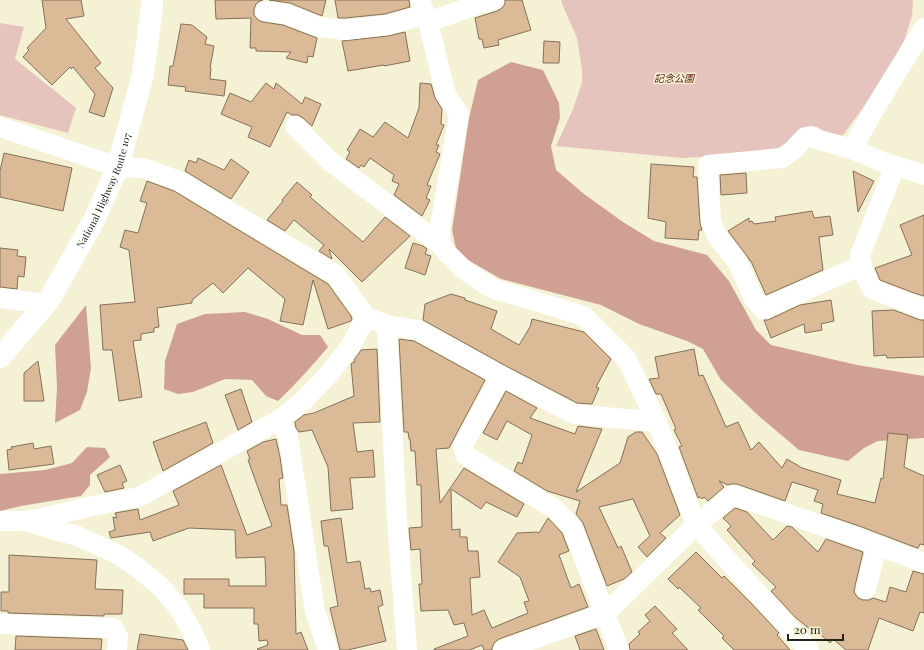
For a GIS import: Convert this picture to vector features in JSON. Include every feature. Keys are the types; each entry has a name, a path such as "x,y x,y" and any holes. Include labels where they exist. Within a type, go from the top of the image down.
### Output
{"highway":[{"name":"National Highway Route 107","path":"2,351 49,300 93,222 118,166 143,74 152,0"}],"street":[{"path":"265,11 286,14 319,27 345,30 386,25 424,12 486,1"},
{"path":"424,12 446,95 459,114 440,227 441,245"},
{"path":"852,149 875,108 924,28"},
{"path":"296,126 330,161 441,245 462,268 491,288 584,316 626,358 657,422 696,525 809,650"},
{"path":"0,127 118,166 144,168 178,181 336,275 366,317 387,325 418,330 574,414 657,422"},
{"path":"862,265 762,308 754,299 738,263 717,236 711,222 708,165 782,158 793,150 805,137 811,136 924,175"},
{"path":"895,166 860,255 863,271 872,289 924,310"},
{"path":"0,298 46,304"},
{"path":"0,521 24,521 38,519 92,506 139,497 279,420 304,400 329,374 350,347 366,317"},
{"path":"387,325 397,520 407,650"},
{"path":"501,376 463,445 465,455 555,509 572,527 619,650"},
{"path":"279,420 288,436 315,612 328,650"},
{"path":"504,650 606,613 696,525 732,495 924,563"},
{"path":"24,521 75,535 119,555 138,568 160,586 178,606 192,631 200,650"},
{"path":"866,589 877,546"},
{"path":"0,624 113,628 118,636 117,650"}],"green space":[{"name":"記念公園","path":"561,0 913,0 912,16 904,41 884,79 843,135 836,138 817,127 797,136 780,153 682,158 556,146 573,109 582,83 582,69 577,38"},
{"path":"0,23 24,27 15,59 76,108 68,133 0,115"}],"shaded area":[{"path":"511,62 543,70 559,103 560,118 551,146 556,170 584,194 623,222 654,241 707,255 729,281 756,330 771,345 857,365 924,376 924,438 878,441 864,448 848,461 799,450 761,418 721,380 703,349 687,341 639,324 601,305 501,279 468,260 456,249 452,230 469,118 478,80"},
{"path":"86,305 91,368 87,392 80,410 55,423 57,387 55,345"},
{"path":"245,312 268,319 302,335 320,335 328,347 304,375 278,401 266,396 252,380 225,379 193,392 178,394 164,389 165,361 177,324 205,314"},
{"path":"87,447 105,448 110,457 90,475 90,485 81,496 0,511 0,474 45,470 72,463"}],"building":[{"path":"42,0 81,0 84,16 66,19 101,63 95,68 113,88 104,117 89,112 95,94 73,67 71,69 70,67 52,85 23,57 29,50 27,48 46,28"},
{"path":"215,0 263,0 256,4 254,9 254,15 258,20 283,25 317,38 313,57 308,56 307,63 286,58 291,52 256,51 256,48 250,48 251,18 216,19"},
{"path":"269,0 326,0 322,16 290,3"},
{"path":"335,0 409,0 410,7 385,14 338,18"},
{"path":"505,0 522,0 531,30 498,40 499,45 484,48 482,39 479,39 475,18 502,8 505,4"},
{"path":"181,24 192,25 207,37 205,44 214,46 210,68 210,79 226,81 224,96 185,91 186,87 168,85 170,66 173,66"},
{"path":"405,32 410,61 348,71 342,41 388,36"},
{"path":"544,41 560,42 559,63 543,63"},
{"path":"266,83 274,89 276,83 302,104 305,97 321,104 312,126 298,115 292,115 287,112 270,147 248,137 252,127 221,114 230,93 251,102"},
{"path":"420,83 431,84 435,98 442,109 441,124 444,125 436,145 439,145 436,152 440,154 427,185 431,186 426,198 430,200 422,216 394,195 399,184 392,181 394,175 370,158 364,167 361,165 359,168 346,159 350,152 347,150 360,129 373,137 385,122 408,138 419,108"},
{"path":"4,153 72,168 63,211 0,197 0,171"},
{"path":"198,158 224,170 231,159 249,172 231,199 185,171 189,160 196,163"},
{"path":"651,164 694,167 693,177 697,177 700,223 702,230 699,230 698,240 665,238 666,222 648,218"},
{"path":"853,171 874,181 858,212"},
{"path":"746,173 747,193 721,195 720,175"},
{"path":"147,181 174,191 328,284 351,316 351,321 328,329 313,280 303,325 280,321 285,299 248,268 223,293 213,283 192,300 192,303 157,308 159,327 154,328 154,332 141,334 141,340 133,341 142,397 119,401 112,350 103,350 100,305 135,302 129,250 120,247 125,230 138,233 147,203 140,201"},
{"path":"297,182 312,195 310,197 363,242 385,217 410,236 362,282 329,249 332,259 319,251 324,245 294,220 285,231 267,220"},
{"path":"812,211 814,218 830,216 833,235 819,237 823,270 766,295 751,261 728,231 749,218 749,222 752,221 754,224 776,221 775,217"},
{"path":"924,215 924,296 880,280 875,268 912,255 900,225"},
{"path":"413,243 423,246 427,249 425,254 431,256 425,275 405,268"},
{"path":"0,248 18,250 17,256 26,257 24,277 18,276 17,289 0,287"},
{"path":"451,294 497,311 491,329 519,345 530,327 532,319 584,332 611,359 596,387 599,388 592,404 577,403 423,320 425,304"},
{"path":"831,300 834,321 821,324 822,330 805,333 804,324 771,338 764,320 768,320 800,305"},
{"path":"894,310 920,320 924,320 924,357 887,358 886,355 874,356 872,311"},
{"path":"399,339 414,341 485,380 449,448 436,449 440,503 464,468 524,504 517,517 486,502 481,509 451,489 452,530 460,529 460,537 467,537 468,551 478,551 480,577 470,578 472,615 484,610 492,628 528,613 524,602 529,601 520,577 498,562 517,533 539,533 548,518 562,533 569,551 559,555 571,588 579,584 588,607 499,639 494,643 492,650 484,650 482,645 470,650 434,650 468,636 464,623 454,625 448,610 421,611 419,584 422,584 420,549 411,550 409,528 422,527 421,485 417,485 415,451 411,451 408,432 404,432"},
{"path":"377,349 380,422 353,423 357,452 373,450 375,477 350,478 353,509 331,511 328,467 312,430 299,432 296,428 295,422 304,415 314,413 354,396 351,364 355,362 354,360 361,350"},
{"path":"694,349 699,376 703,375 726,427 738,422 751,450 759,442 782,468 787,459 802,468 841,480 837,494 875,503 881,478 883,479 888,433 908,435 904,467 924,476 924,545 920,544 917,548 821,513 823,504 814,501 818,490 792,482 785,501 737,484 728,485 719,481 724,487 708,501 704,497 702,499 700,497 698,498 679,447 682,446 674,430 676,429 661,394 656,394 649,379 659,378 655,357"},
{"path":"38,361 44,401 24,401 24,373"},
{"path":"241,389 252,422 238,430 225,395"},
{"path":"506,391 537,408 530,418 575,434 578,426 602,429 576,492 620,463 628,437 636,432 642,432 657,454 680,515 660,533 666,538 647,557 638,547 650,536 633,499 599,507 618,548 621,546 632,572 624,579 607,586 583,523 576,514 580,501 547,491 514,471 518,462 522,464 532,435 507,421 497,440 483,433"},
{"path":"206,422 213,443 163,471 153,442"},
{"path":"276,439 283,478 279,479 281,505 287,505 294,551 296,634 301,632 308,650 258,650 257,649 268,645 267,640 259,641 258,624 254,624 254,608 204,608 204,594 184,594 184,579 229,579 229,586 266,586 265,557 236,558 235,530 189,528 153,541 150,532 111,538 109,532 115,530 113,517 117,518 115,513 138,509 140,520 179,505 173,491 221,465 247,535 272,526 248,460 250,459 247,451 263,442"},
{"path":"33,443 34,449 51,446 54,464 9,470 7,450 12,449 11,447"},
{"path":"120,465 127,481 122,483 124,488 105,492 97,475"},
{"path":"735,508 747,512 773,540 787,526 792,527 818,552 826,539 863,552 854,592 858,598 863,600 873,598 886,602 890,587 906,592 913,571 924,574 924,613 920,612 913,631 879,618 868,650 846,650 833,639 830,643 812,627 810,629 796,618 771,591 776,587 752,564 755,561 727,530 731,526 723,518"},
{"path":"341,518 347,563 360,561 365,589 370,588 371,592 380,590 383,605 378,607 386,641 348,650 340,650 330,608 338,606 328,546 324,546 321,521"},
{"path":"696,552 722,578 724,576 750,602 779,633 777,635 790,650 734,650 722,638 724,636 698,610 701,608 679,587 678,589 668,579"},
{"path":"9,555 97,560 95,589 123,590 122,614 104,614 104,616 8,613 8,611 1,611 1,592 9,592"},
{"path":"655,606 677,629 672,633 688,650 630,650 629,644 640,634 638,632 650,621 645,615"},
{"path":"596,629 604,650 580,650 575,636"},
{"path":"140,634 183,640 188,650 137,650"},
{"path":"16,636 102,639 101,650 15,650"}]}
